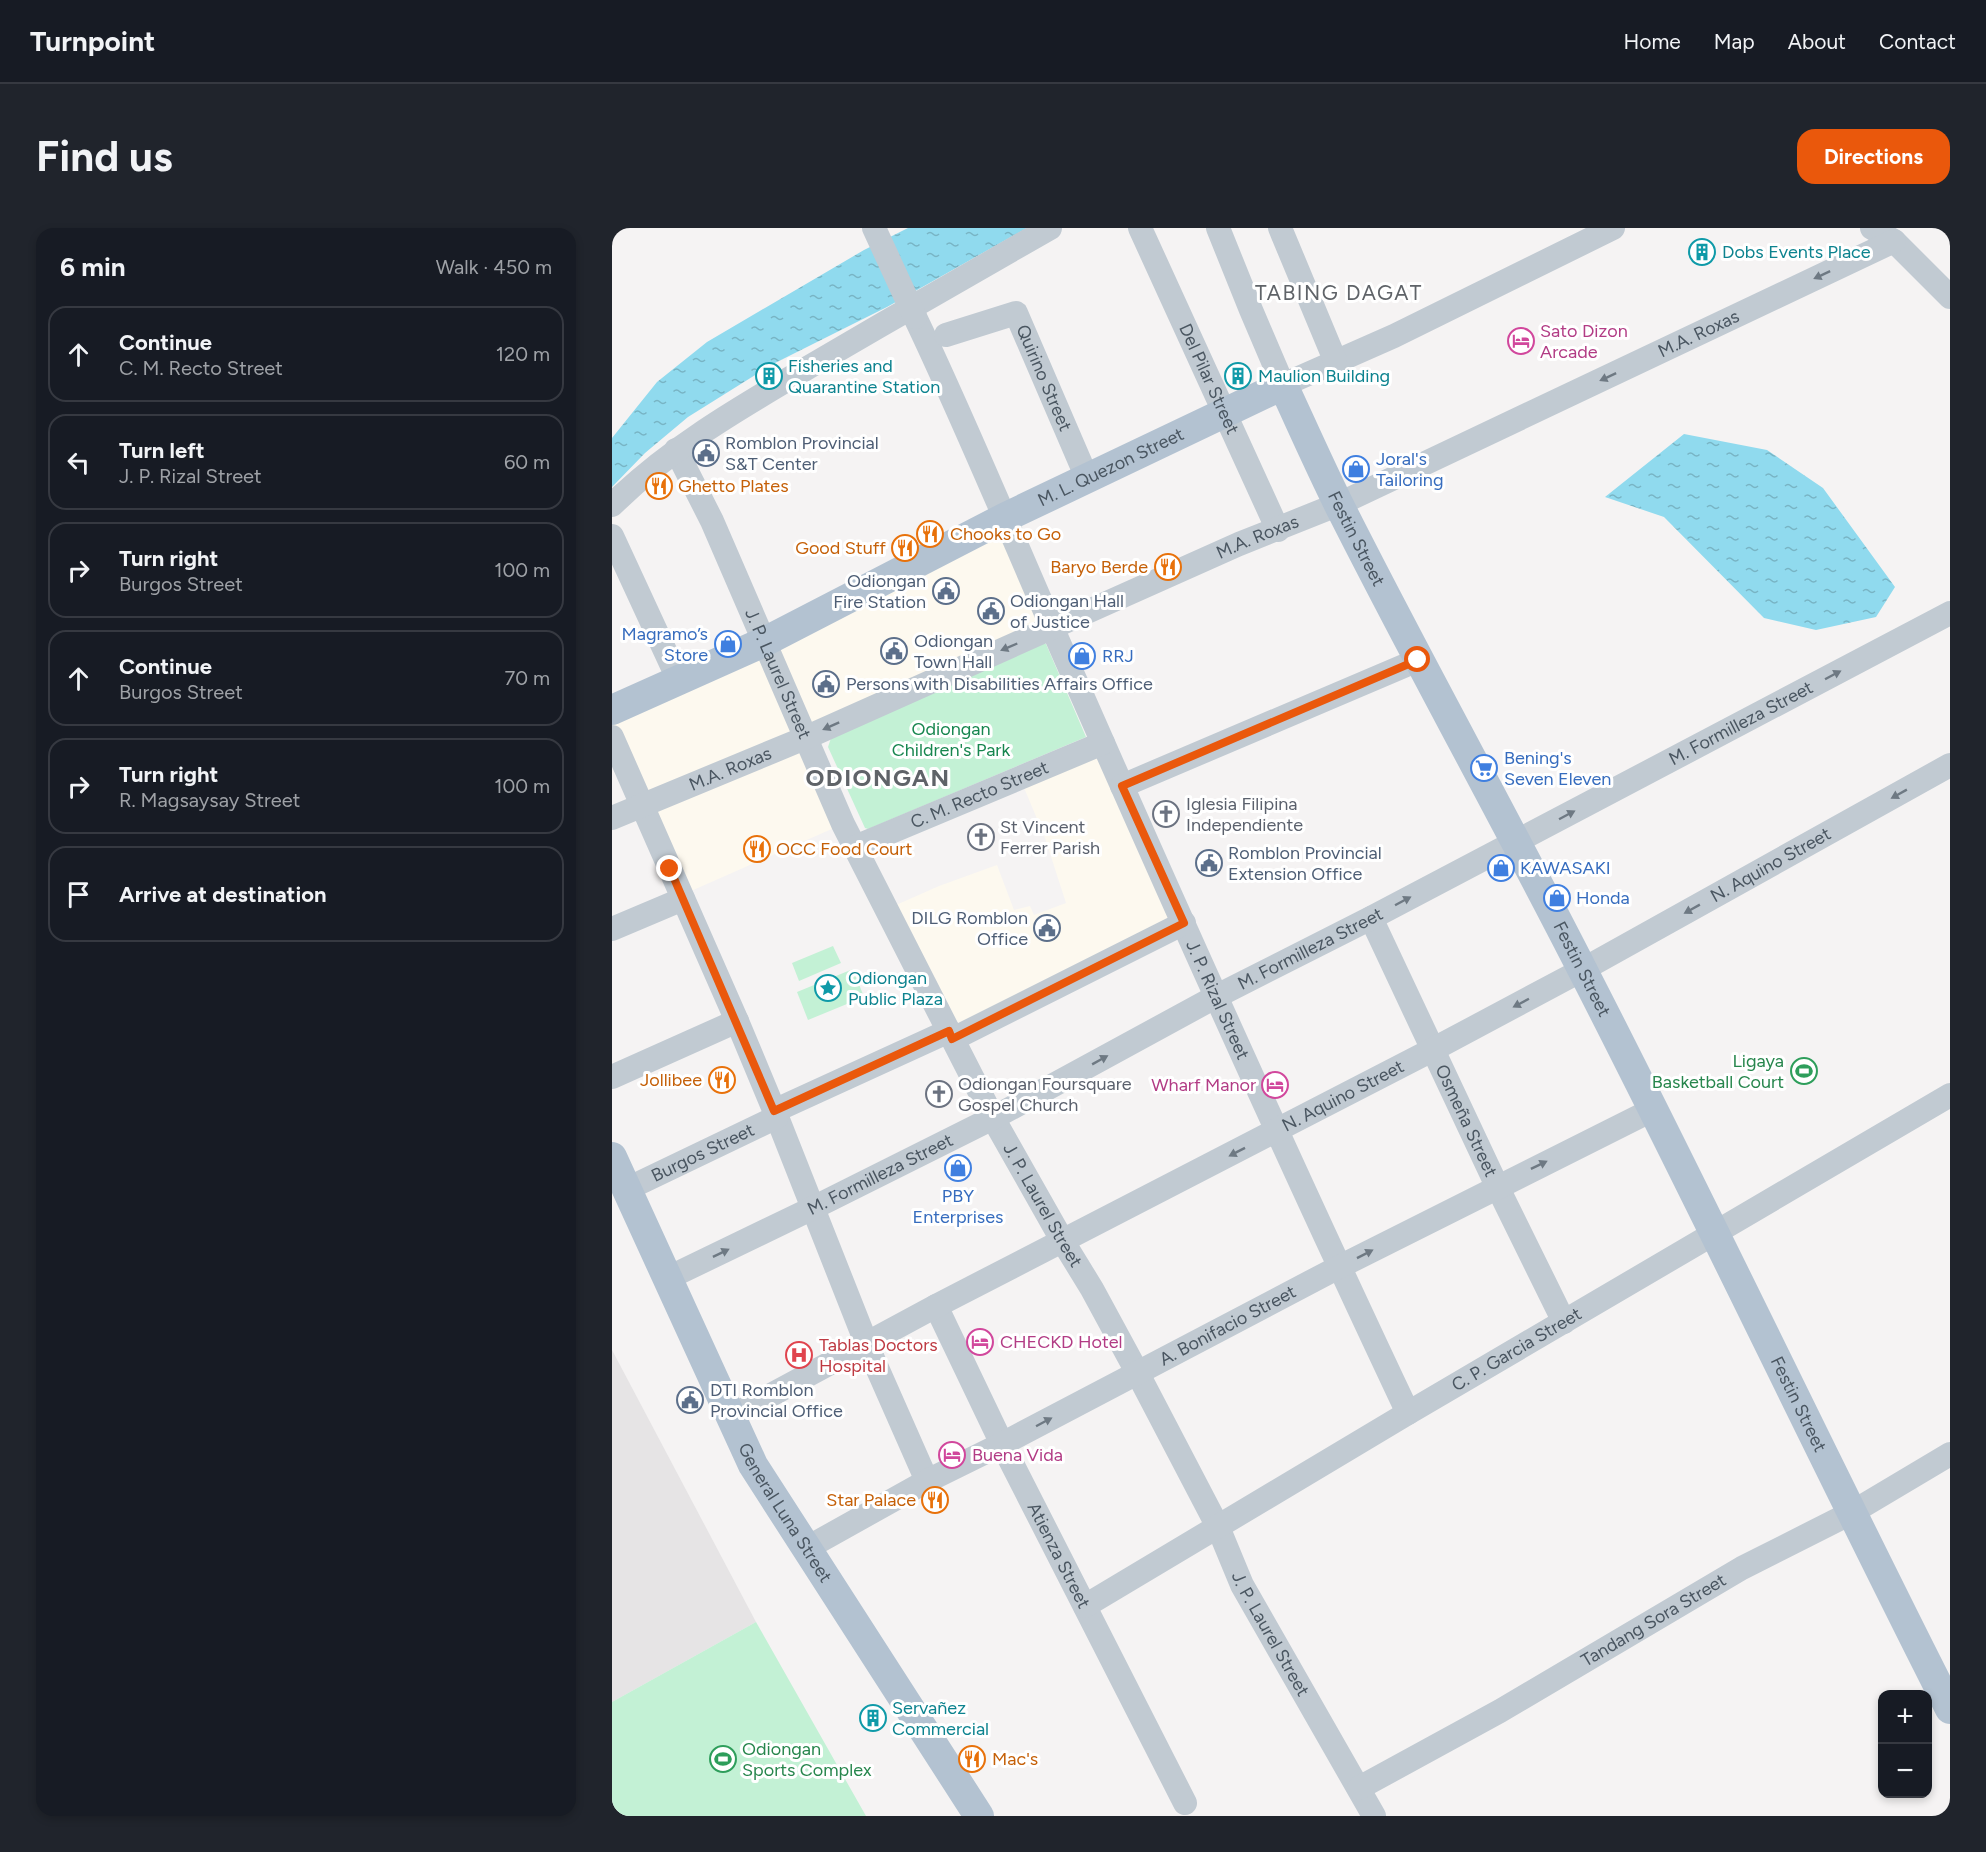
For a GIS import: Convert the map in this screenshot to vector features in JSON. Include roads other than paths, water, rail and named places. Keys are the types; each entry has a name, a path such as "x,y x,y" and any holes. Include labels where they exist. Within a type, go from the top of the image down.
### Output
{"main road":[{"name":"M. L. Quezon Street","path":"612,710 764,642 1006,517 1283,385"},
{"name":"Festin Street","path":"1283,385 1338,504 1582,970 1716,1232 1851,1513 1950,1709"},
{"name":"General Luna Street","path":"612,1157 753,1465 979,1816"}],"street":[{"name":"J. P. Rizal Street","path":"874,228 1006,517 1103,743 1277,1132 1408,1413"},
{"path":"612,505 637,480 676,450 727,416 1050,228"},
{"name":"Del Pilar Street","path":"1140,228 1278,530"},
{"name":"Festin Street","path":"1218,228 1283,385"},
{"path":"1280,228 1335,360"},
{"name":"M. L. Quezon Street","path":"1283,385 1335,360 1394,336 1613,228"},
{"path":"1872,228 1894,241 1950,297"},
{"name":"M.A. Roxas","path":"612,819 804,738 1239,544 1338,504 1894,241"},
{"name":"Quirino Street","path":"946,335 1016,313 1087,478"},
{"name":"J. P. Laurel Street","path":"676,450 712,521 804,738 855,847 993,1118 1137,1372 1218,1527 1242,1585 1374,1816"},
{"path":"612,536 679,681"},
{"name":"M. Formilleza Street","path":"668,1278 993,1118 1217,996 1371,918 1950,613"},
{"path":"1122,786 1418,660"},
{"path":"612,737 737,1021 867,1344 927,1481"},
{"name":"C. M. Recto Street","path":"855,847 1103,743"},
{"name":"N. Aquino Street","path":"730,1417 936,1306 1277,1132 1582,970 1950,765"},
{"path":"612,929 683,899"},
{"name":"Osmeña Street","path":"1371,918 1432,1050 1564,1322"},
{"name":"Burgos Street","path":"627,1189 776,1114 951,1035 1184,923"},
{"path":"612,1077 737,1021"},
{"name":"C. P. Garcia Street","path":"1085,1606 1408,1413 1950,1095"},
{"name":"A. Bonifacio Street","path":"807,1548 927,1481 1339,1267 1652,1110"},
{"name":"Atienza Street","path":"936,1306 1002,1444 1185,1803"},
{"name":"Tandang Sora Street","path":"1359,1788 1500,1711 1742,1568 1851,1513 1950,1454"}],"water":[{"path":"908,228 1027,228 887,307 773,364 688,417 645,453 612,487 612,438 657,382 707,342 864,250"},
{"path":"1684,434 1767,450 1823,488 1895,587 1876,617 1816,630 1764,618 1664,517 1605,497"}],"place":[{"name":"Dobs Events Place","path":"1702,252"},
{"name":"Sato Dizon Arcade","path":"1521,341"},
{"name":"Fisheries and Quarantine Station","path":"769,376"},
{"name":"Maulion Building","path":"1238,376"},
{"name":"Romblon Provincial S&T Center","path":"706,453"},
{"name":"Joral's Tailoring","path":"1356,469"},
{"name":"Ghetto Plates","path":"659,486"},
{"name":"Chooks to Go","path":"930,534"},
{"name":"Good Stuff","path":"905,548"},
{"name":"Baryo Berde","path":"1168,567"},
{"name":"Odiongan Fire Station","path":"946,591"},
{"name":"Odiongan Hall of Justice","path":"991,611"},
{"name":"Magramo’s Store","path":"728,644"},
{"name":"Odiongan Town Hall","path":"894,651"},
{"name":"RRJ","path":"1082,656"},
{"name":"Persons with Disabilities Affairs Office","path":"826,684"},
{"name":"Bening's Seven Eleven","path":"1484,768"},
{"name":"Iglesia Filipina Independiente","path":"1166,814"},
{"name":"St Vincent Ferrer Parish","path":"981,837"},
{"name":"OCC Food Court","path":"757,849"},
{"name":"Romblon Provincial Extension Office","path":"1209,863"},
{"name":"KAWASAKI","path":"1501,868"},
{"name":"Honda","path":"1557,898"},
{"name":"DILG Romblon Office","path":"1047,928"},
{"name":"Odiongan Public Plaza","path":"828,988"},
{"name":"Ligaya Basketball Court","path":"1804,1071"},
{"name":"Jollibee","path":"722,1080"},
{"name":"Wharf Manor","path":"1275,1085"},
{"name":"Odiongan Foursquare Gospel Church","path":"939,1094"},
{"name":"PBY Enterprises","path":"958,1168"},
{"name":"CHECKD Hotel","path":"980,1342"},
{"name":"Tablas Doctors Hospital","path":"799,1355"},
{"name":"DTI Romblon Provincial Office","path":"690,1400"},
{"name":"Buena Vida","path":"952,1455"},
{"name":"Star Palace","path":"935,1500"},
{"name":"Servañez Commercial","path":"873,1718"},
{"name":"Odiongan Sports Complex","path":"723,1759"},
{"name":"Mac's","path":"972,1759"}],"district":[{"name":"TABING DAGAT","path":"1339,292"},
{"name":"ODIONGAN","path":"878,777"}],"park label":[{"name":"Odiongan Children's Park","path":"951,739"}]}
